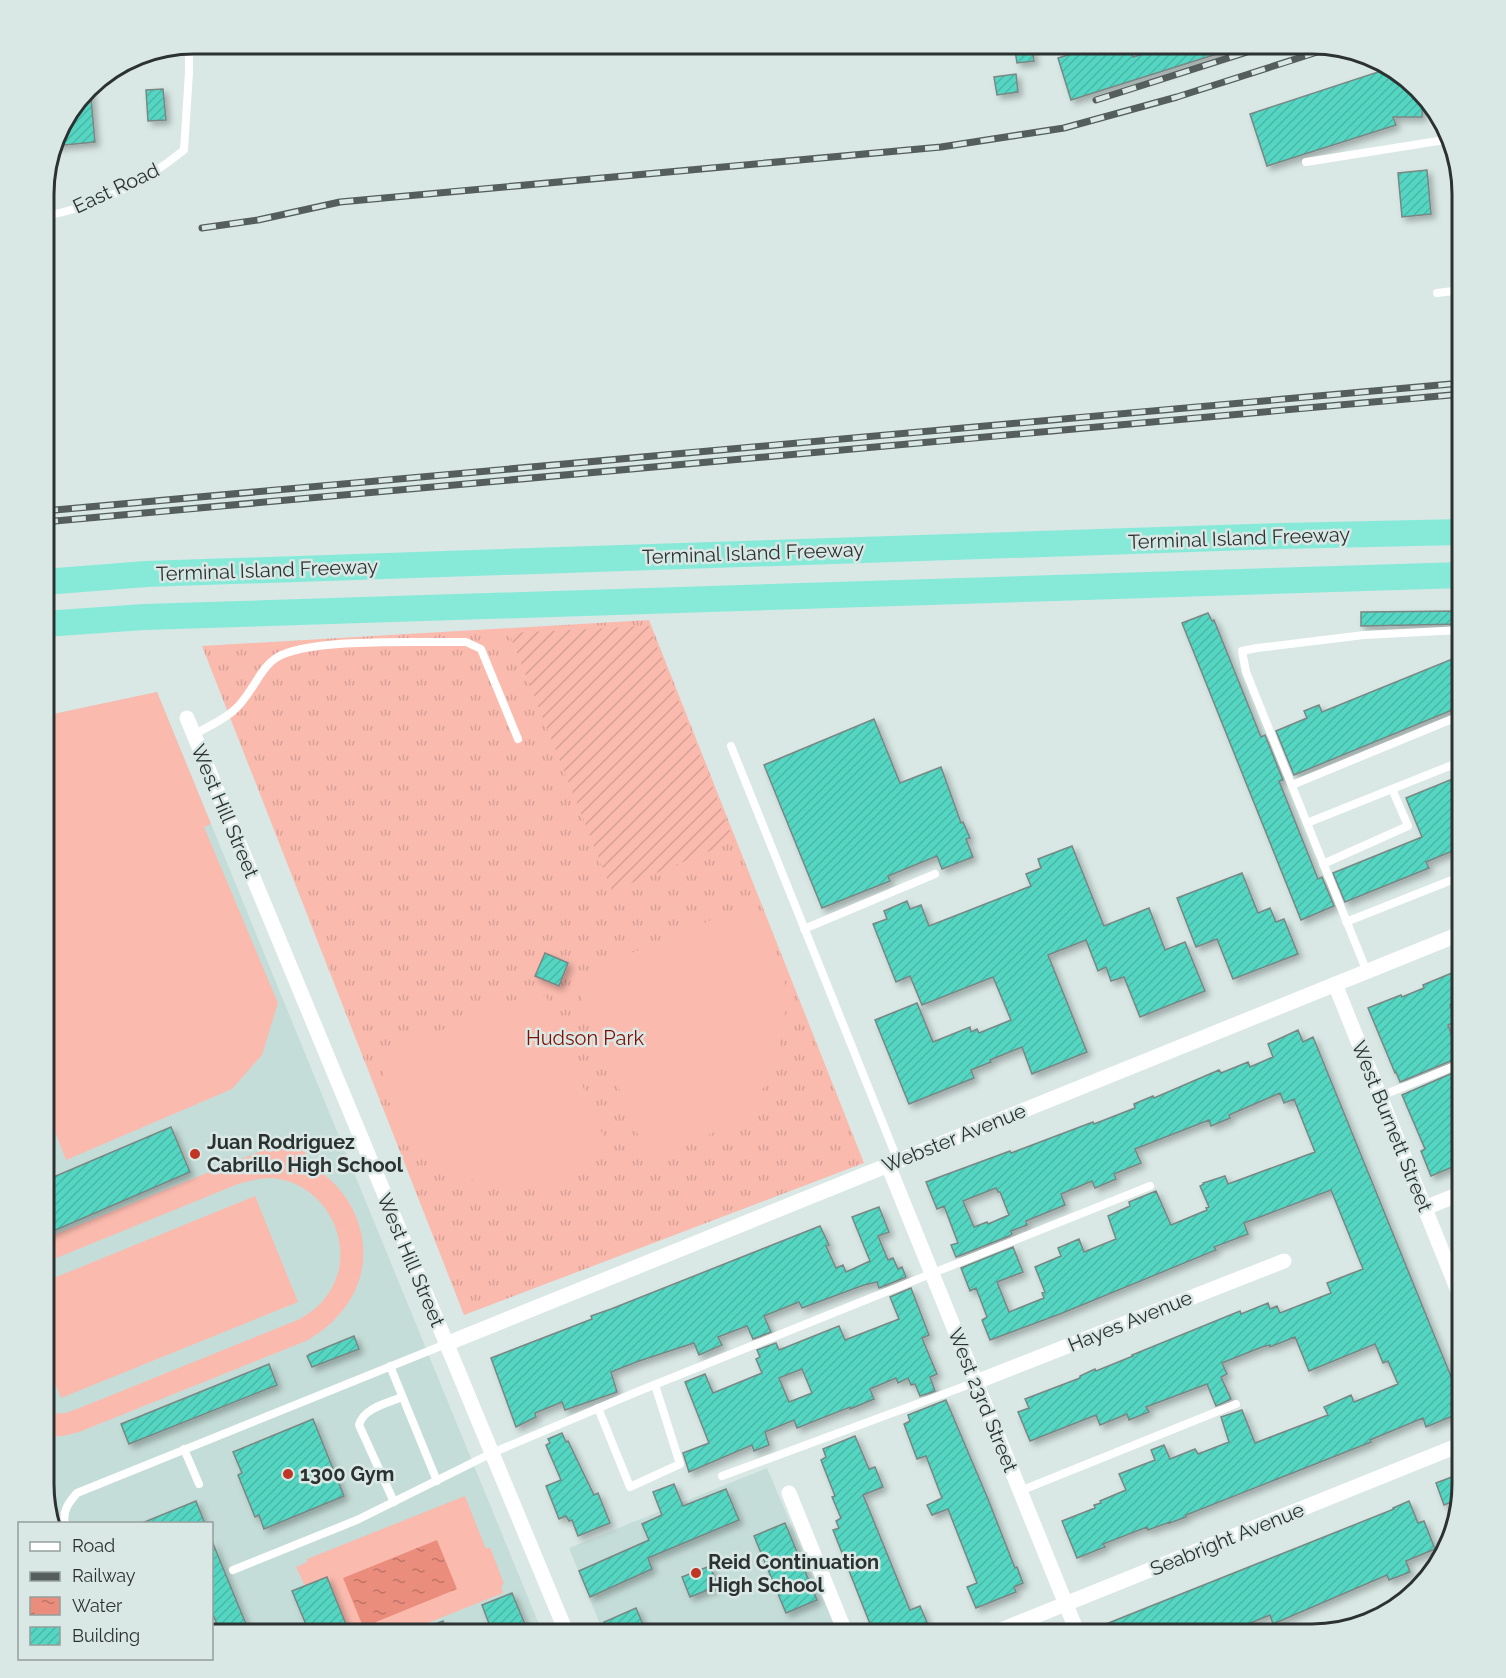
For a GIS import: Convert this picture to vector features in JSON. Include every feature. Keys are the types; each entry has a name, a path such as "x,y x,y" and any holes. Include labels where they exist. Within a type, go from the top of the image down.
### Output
{"highway":[{"name":"Terminal Island Freeway","path":"54,581 146,574 1269,536 1452,532"},
{"path":"54,623 156,616 1452,575"}],"street":[{"name":"West Hill Street","path":"187,718 562,1624"},
{"name":"Webster Avenue","path":"446,1344 1452,937"},
{"name":"West Burnett Street","path":"1335,984 1452,1275"},
{"name":"West 23rd Street","path":"893,1163 932,1274 1074,1624"},
{"path":"1425,1208 1452,1197"},
{"name":"Hayes Avenue","path":"976,1382 1284,1261"},
{"name":"Seabright Avenue","path":"1018,1624 1452,1448"},
{"path":"789,1493 842,1624"}],"lane":[{"name":"East Road","path":"54,214 104,198 162,168 184,150 189,54"},
{"path":"1306,162 1442,141"},
{"path":"1437,293 1452,291"},
{"path":"1366,972 1246,672 1242,651 1364,635 1452,631"},
{"path":"194,735 234,711 255,686 269,664 277,657 302,648 466,642 481,649 518,739"},
{"path":"1292,785 1452,719"},
{"path":"731,746 893,1163"},
{"path":"1307,823 1452,765"},
{"path":"1323,864 1408,826 1392,789"},
{"path":"804,929 935,874"},
{"path":"1346,922 1452,880"},
{"path":"1381,1096 1452,1067"},
{"path":"233,1570 357,1520 492,1453 598,1408 1150,1186"},
{"path":"64,1522 67,1504 76,1493 446,1344"},
{"path":"390,1366 437,1481"},
{"path":"722,1476 976,1382"},
{"path":"598,1408 630,1487 680,1464 655,1385"},
{"path":"394,1502 359,1425 366,1413 402,1396"},
{"path":"1020,1491 1236,1404"},
{"path":"184,1449 199,1484"}],"shaded area":[{"name":"Juan Rodriguez Cabrillo High School","path":"157,692 539,1624 213,1624 213,1522 59,1522 54,1493 54,714"},
{"name":"Reid Continuation High School","path":"767,1468 834,1624 600,1624 569,1548"}],"green space":[{"name":"Hudson Park","path":"649,620 864,1163 464,1315 202,646"},
{"path":"649,626 734,841 612,891 509,633"},
{"path":"157,692 211,824 204,827 278,1003 262,1055 232,1089 66,1160 54,1129 54,714"},
{"path":"752,903 759,920 769,934 778,957 788,996 775,1073 737,1121 682,1148 647,1156 576,984 581,974"},
{"path":"535,992 547,998 609,1151 562,1180 532,1188 501,1189 457,1175 424,1155 402,1129 381,1085 384,1071 378,1056"},
{"path":"298,1136 308,1159 301,1162 331,1180 352,1208 360,1228 363,1247 362,1266 358,1284 350,1301 338,1316 306,1341 79,1432 54,1436 54,1414 66,1413 300,1319 325,1298 336,1280 340,1260 339,1241 333,1222 323,1205 308,1192 291,1182 270,1178 238,1184 54,1259 54,1235"},
{"path":"255,1196 298,1302 61,1398 54,1381 54,1278"},
{"path":"465,1496 486,1549 490,1547 504,1584 501,1586 503,1593 425,1624 306,1624 292,1591 305,1586 296,1567 307,1562 307,1559"}],"water":[{"path":"437,1540 457,1589 376,1622 377,1624 362,1624 343,1578"}],"building":[{"path":"1016,54 1033,54 1034,61 1017,63"},
{"path":"1071,54 1132,54 1133,57 1143,54 1217,54 1071,100 1058,58"},
{"path":"1380,71 1411,95 1422,108 1422,117 1393,117 1396,125 1267,166 1250,114"},
{"path":"1016,74 1018,92 997,95 994,77"},
{"path":"163,89 166,120 148,121 146,90"},
{"path":"91,100 95,142 63,145 68,132"},
{"path":"1427,170 1431,214 1402,217 1398,173"},
{"path":"1452,611 1452,624 1361,626 1361,612"},
{"path":"1208,613 1212,621 1214,620 1261,737 1265,735 1283,780 1279,781 1318,879 1322,877 1334,906 1301,920 1182,623"},
{"path":"1452,659 1452,710 1294,775 1276,731 1307,718 1304,711 1319,705 1322,712"},
{"path":"874,719 900,783 941,767 961,823 963,822 970,838 966,839 973,857 942,869 937,856 888,876 890,881 822,908 764,765"},
{"path":"1452,779 1452,851 1426,862 1429,868 1345,902 1333,873 1422,837 1406,798"},
{"path":"1072,846 1104,926 1149,908 1165,950 1185,942 1205,991 1140,1017 1124,977 1111,981 1106,967 1098,971 1086,940 1048,955 1087,1052 1032,1074 1022,1047 971,1070 974,1078 909,1104 875,1020 917,1003 933,1042 970,1027 971,1032 977,1029 979,1033 1011,1020 993,977 922,1005 910,976 896,982 873,924 887,919 884,911 907,901 910,909 921,905 929,926 970,910 1031,886 1026,874 1041,868 1038,859"},
{"path":"1242,873 1258,913 1270,908 1276,922 1284,919 1298,954 1233,979 1217,939 1196,947 1177,898"},
{"path":"545,953 568,963 559,986 535,976"},
{"path":"1452,973 1452,1004 1450,1005 1452,1023 1448,1025 1452,1036 1452,1060 1400,1082 1368,1008 1424,988 1423,985"},
{"path":"1298,1030 1303,1042 1313,1037 1452,1379 1452,1416 1426,1427 1423,1418 1370,1440 1371,1442 1186,1515 1186,1517 1148,1530 1147,1527 1103,1544 1105,1547 1077,1558 1062,1521 1095,1508 1094,1505 1101,1503 1100,1501 1126,1490 1119,1474 1155,1460 1151,1450 1164,1445 1170,1459 1195,1449 1198,1454 1229,1442 1221,1417 1242,1410 1255,1443 1328,1415 1324,1407 1351,1395 1354,1402 1398,1384 1388,1361 1383,1363 1375,1344 1309,1371 1295,1337 1222,1363 1227,1374 1221,1377 1231,1399 1216,1406 1207,1384 1146,1407 1149,1412 1129,1420 1127,1414 1100,1425 1096,1415 1030,1441 1018,1412 1029,1408 1025,1399 1240,1311 1241,1314 1268,1303 1270,1309 1277,1306 1280,1313 1331,1293 1327,1283 1363,1269 1331,1190 1244,1223 1248,1234 1214,1247 1216,1250 990,1340 982,1320 987,1317 976,1288 970,1291 961,1268 1013,1247 1023,1272 997,1282 1009,1312 1044,1298 1042,1293 1045,1292 1035,1267 1061,1256 1058,1248 1079,1239 1084,1252 1116,1239 1108,1216 1130,1206 1129,1202 1156,1191 1171,1225 1207,1210 1206,1208 1209,1207 1200,1186 1203,1183 1225,1176 1228,1184 1315,1152 1294,1099 1284,1103 1280,1093 1229,1115 1230,1118 1211,1126 1209,1120 1135,1149 1141,1163 1114,1174 1116,1179 1095,1188 1092,1181 1061,1194 1065,1205 1026,1221 1027,1225 1011,1231 1012,1234 1009,1236 956,1257 951,1245 958,1243 944,1206 937,1209 926,1182 1093,1122 1094,1124 1135,1108 1134,1104 1153,1096 1154,1098 1219,1070 1221,1073 1248,1062 1250,1067 1273,1057 1268,1044","holes":["996,1188 1000,1192 1009,1215 974,1227 963,1201"]},
{"path":"1452,1073 1452,1167 1431,1176 1421,1151 1425,1149 1402,1095"},
{"path":"171,1127 190,1172 54,1231 54,1177"},
{"path":"879,1207 889,1232 878,1236 888,1260 893,1258 898,1269 902,1267 906,1277 879,1288 877,1282 864,1285 802,1308 799,1302 764,1316 771,1332 753,1339 747,1326 718,1337 722,1345 699,1355 694,1343 639,1361 611,1372 617,1392 565,1410 562,1402 535,1413 536,1417 516,1427 491,1358 820,1226 836,1268 843,1265 846,1272 870,1261 852,1217"},
{"path":"911,1288 929,1335 922,1338 937,1374 930,1377 935,1391 920,1396 915,1384 911,1385 908,1378 898,1383 896,1378 870,1389 874,1399 797,1428 794,1420 765,1432 769,1445 754,1451 752,1445 689,1472 683,1453 709,1443 685,1382 705,1374 713,1393 762,1373 756,1359 760,1357 757,1350 776,1343 779,1350 839,1326 845,1340 899,1319 890,1297","holes":["802,1369 812,1393 789,1402 779,1378"]},
{"path":"354,1336 359,1349 312,1367 307,1356"},
{"path":"269,1364 277,1385 129,1444 121,1424"},
{"path":"946,1400 1023,1583 1014,1587 1016,1592 976,1608 967,1587 977,1583 948,1509 932,1515 927,1505 942,1498 926,1456 917,1459 904,1424 910,1421 908,1415"},
{"name":"1300 Gym","path":"313,1419 344,1496 264,1529 259,1515 255,1517 238,1475 242,1473 233,1452"},
{"path":"562,1433 594,1495 598,1493 610,1523 578,1536 572,1520 569,1521 566,1516 559,1519 546,1486 561,1480 546,1445 550,1443 548,1439"},
{"path":"855,1436 869,1469 875,1467 883,1487 863,1495 910,1610 920,1606 928,1624 870,1624 833,1530 839,1528 836,1521 841,1518 821,1460 826,1457 823,1449"},
{"path":"1452,1477 1451,1502 1444,1505 1436,1483"},
{"path":"674,1484 683,1506 726,1489 739,1520 648,1558 652,1569 590,1597 579,1571 649,1540 642,1524 662,1515 653,1492"},
{"path":"196,1501 204,1522 144,1522"},
{"path":"1409,1501 1418,1523 1424,1521 1435,1549 1406,1561 1410,1572 1389,1580 1387,1575 1273,1624 1270,1615 1248,1624 1106,1624 1394,1509"},
{"path":"785,1523 817,1600 786,1613 754,1536"},
{"path":"213,1543 246,1624 217,1624 213,1614"},
{"path":"710,1566 718,1586 690,1597 682,1577"},
{"path":"327,1577 346,1624 306,1624 292,1591"},
{"path":"512,1593 525,1624 489,1624 482,1605"},
{"path":"636,1608 643,1624 605,1624 604,1622"}],"railway":[{"path":"1096,100 1241,54"},
{"path":"202,228 258,220 340,202 941,147 1064,128 1177,97 1311,54"},
{"path":"54,510 1452,384"},
{"path":"54,521 1452,395"}],"place":[{"name":"Juan Rodriguez Cabrillo High School","path":"195,1154"},
{"name":"1300 Gym","path":"288,1474"},
{"name":"Reid Continuation High School","path":"696,1573"}]}
